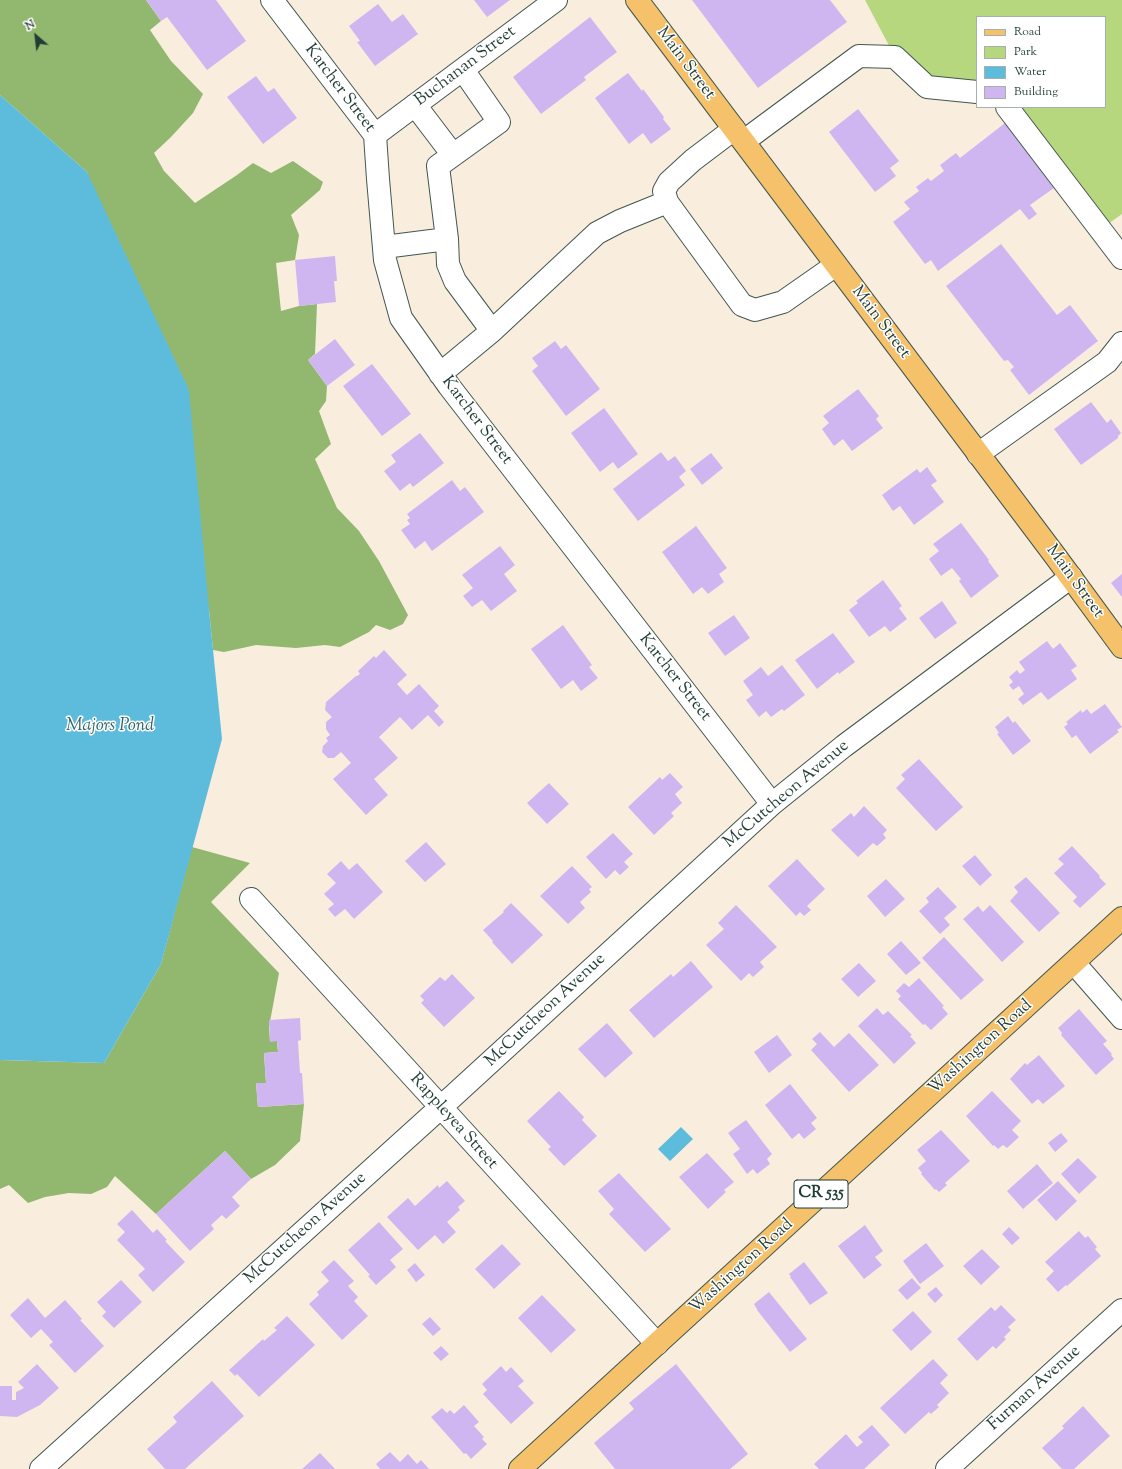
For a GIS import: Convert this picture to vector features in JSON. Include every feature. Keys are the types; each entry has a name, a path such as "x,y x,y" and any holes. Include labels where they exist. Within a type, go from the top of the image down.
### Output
{"main road":[{"name":"Main Street","path":"637,0 1122,647"},
{"name":"Washington Road","path":"520,1469 1122,918"}],"street":[{"name":"Karcher Street","path":"272,0 375,135 385,260 401,318 440,374 772,804"},
{"name":"Buchanan Street","path":"375,135 556,0"},
{"path":"836,265 783,302 755,310 742,305 667,202 664,191 669,182 693,160 739,135 859,56 895,57 927,87 976,92"},
{"path":"463,70 500,122 438,166 447,239 448,264 455,281 492,331"},
{"path":"415,105 453,156"},
{"path":"1008,108 1122,258"},
{"path":"440,374 492,331 597,233 620,220 667,202"},
{"path":"384,247 447,239"},
{"path":"978,454 1107,362 1122,343"},
{"name":"McCutcheon Avenue","path":"41,1469 440,1108 772,804 844,746 1071,578"},
{"name":"Rappleyea Street","path":"251,899 440,1108 657,1344"},
{"path":"1074,963 1122,1018"},
{"name":"Furman Avenue","path":"947,1469 1122,1310"}],"green space":[{"path":"0,0 146,0 161,21 150,30 171,61 203,94 193,113 154,153 164,171 195,203 253,163 271,173 293,161 323,182 320,190 291,215 299,235 295,260 276,263 281,311 299,306 317,304 315,354 308,360 327,386 326,401 319,411 331,444 315,459 337,508 359,531 379,561 408,615 403,624 390,630 376,625 369,632 340,647 325,645 296,648 256,645 224,652 213,650 209,610 87,172 0,95"},
{"path":"865,0 1122,0 1122,214 1101,229 1008,108 1106,108 1106,16 976,16 976,92 927,87 895,57"},
{"path":"192,847 250,863 211,902 279,973 269,1027 270,1041 277,1041 278,1052 264,1053 266,1083 256,1083 258,1107 304,1104 300,1141 275,1165 251,1179 225,1151 156,1214 115,1176 107,1187 91,1194 69,1193 45,1197 28,1203 9,1185 0,1189 0,1060 104,1063 161,964"}],"water":[{"name":"Majors Pond","path":"0,95 87,172 189,390 222,739 161,964 104,1063 0,1060"},
{"path":"681,1127 693,1139 670,1161 658,1149"}],"building":[{"path":"146,0 216,0 246,41 207,70 167,17 161,21"},
{"path":"474,0 510,0 487,17"},
{"path":"692,0 830,0 847,22 758,88"},
{"path":"378,4 392,22 403,14 418,34 375,66 357,42 360,41 349,26"},
{"path":"590,17 617,52 584,77 586,80 541,114 513,77"},
{"path":"628,73 642,91 643,89 671,129 651,144 643,133 629,144 595,98"},
{"path":"256,76 268,92 274,88 297,118 263,144 227,97"},
{"path":"858,109 899,161 890,168 896,176 875,192 829,132"},
{"path":"1005,123 1054,188 1030,205 1037,214 1029,220 1020,209 938,271 931,260 925,264 893,222 910,209 904,202 919,191 916,187 928,178 931,181 944,171 940,165 956,153 960,158"},
{"path":"1001,244 1057,315 1070,305 1098,341 1029,395 1010,370 1014,367 1008,360 1004,361 946,286"},
{"path":"335,256 337,281 334,281 336,302 299,306 295,260"},
{"path":"335,339 355,365 327,386 308,360"},
{"path":"555,341 561,349 566,345 600,389 566,416 532,371 538,366 532,358"},
{"path":"372,364 411,414 382,436 343,386"},
{"path":"858,389 879,416 876,419 883,428 852,451 843,439 834,446 822,429 829,423 823,416"},
{"path":"1091,402 1107,423 1111,419 1121,433 1118,438 1081,465 1054,429"},
{"path":"604,408 638,454 618,469 613,462 600,472 571,433"},
{"path":"420,433 444,463 413,487 410,483 400,491 384,471 396,462 391,455"},
{"path":"661,452 668,461 675,456 686,471 679,477 685,485 638,521 613,489"},
{"path":"711,453 723,468 702,485 690,469"},
{"path":"927,467 937,481 931,485 944,502 914,525 900,506 893,511 882,495 917,469 920,473"},
{"path":"452,480 460,491 465,487 484,512 432,551 425,541 415,549 401,530 410,524 407,520 410,518 407,514"},
{"path":"961,523 999,576 971,598 959,581 961,579 952,568 941,576 929,559 939,551 933,544"},
{"path":"696,526 727,568 719,574 724,582 708,594 702,587 693,594 662,552"},
{"path":"500,546 515,565 504,574 517,591 491,611 482,600 472,607 463,596 473,588 462,575"},
{"path":"1122,574 1122,597 1111,583"},
{"path":"883,580 902,606 899,608 907,619 890,632 885,626 869,637 849,610 858,603 856,601"},
{"path":"942,601 957,623 935,639 919,618"},
{"path":"734,615 750,638 725,656 708,633"},
{"path":"563,625 592,665 589,667 598,678 581,691 573,680 561,689 531,649"},
{"path":"833,633 855,662 839,674 838,672 817,689 795,660"},
{"path":"1047,641 1053,649 1060,643 1077,666 1071,670 1077,679 1048,700 1041,692 1023,705 1018,699 1024,694 1019,686 1013,690 1009,685 1013,682 1009,677 1017,670 1020,674 1025,670 1019,662"},
{"path":"384,650 407,675 397,684 407,695 419,684 439,706 434,711 444,722 439,727 428,715 412,730 400,717 379,737 398,758 374,779 388,795 366,815 333,779 351,763 341,752 334,758 328,758 322,752 323,746 328,741 326,738 330,735 326,729 326,722 332,717 325,710 326,702 360,674 358,671 374,656 376,658"},
{"path":"782,665 805,695 784,711 782,709 771,717 766,711 759,717 746,700 753,695 743,681 761,667 768,676"},
{"path":"1105,704 1122,727 1117,730 1119,732 1090,754 1076,735 1072,738 1064,727 1068,724 1066,722 1081,710 1082,713 1087,709 1091,714"},
{"path":"1008,716 1013,723 1015,721 1031,741 1013,755 997,734 999,733 995,727"},
{"path":"919,759 963,807 936,831 896,788 905,779 901,775"},
{"path":"670,773 683,787 675,794 682,803 671,813 674,816 654,835 628,807 660,777 662,780"},
{"path":"549,783 569,804 547,824 527,803"},
{"path":"864,806 887,830 883,834 886,838 877,846 873,843 858,857 831,830 851,813 854,817"},
{"path":"613,833 633,854 624,862 629,867 620,875 615,870 606,879 586,857"},
{"path":"426,842 446,864 425,882 405,861"},
{"path":"1072,846 1106,884 1080,908 1073,901 1077,897 1054,873 1064,864 1058,859"},
{"path":"975,855 992,875 980,886 962,866"},
{"path":"797,859 825,889 807,906 811,910 804,916 800,912 796,916 768,886"},
{"path":"341,861 349,870 357,863 383,892 354,919 345,909 335,917 328,909 334,904 324,894 336,883 327,874"},
{"path":"572,866 592,887 589,889 591,892 580,902 585,908 568,924 540,896"},
{"path":"1026,877 1060,913 1039,932 1010,901 1018,892 1014,887"},
{"path":"886,879 905,899 885,917 867,896"},
{"path":"938,887 957,907 944,918 950,925 940,934 919,911 929,902 926,898"},
{"path":"511,903 543,935 512,964 483,930 504,912 503,911"},
{"path":"736,905 777,947 760,962 764,967 753,977 749,973 741,981 706,945 724,929 718,923"},
{"path":"990,905 1024,942 1002,962 963,919 978,906 983,912"},
{"path":"944,937 984,980 961,1000 922,958"},
{"path":"901,941 921,963 906,975 887,954"},
{"path":"691,961 713,987 654,1038 629,1010 671,974 673,977"},
{"path":"859,963 876,981 858,997 841,979"},
{"path":"452,974 475,998 444,1027 421,1003 424,1000 420,996 440,977 445,981"},
{"path":"919,978 944,1006 942,1007 948,1014 931,1030 925,1024 923,1025 898,999 901,996 896,991 904,983 909,987"},
{"path":"877,1008 883,1015 888,1011 912,1035 910,1036 916,1043 894,1064 858,1026"},
{"path":"1079,1009 1107,1041 1103,1044 1112,1054 1111,1055 1114,1059 1096,1075 1061,1035 1062,1033 1058,1028"},
{"path":"300,1018 301,1040 298,1041 304,1104 258,1107 256,1083 266,1083 264,1053 278,1052 277,1041 270,1042 269,1020"},
{"path":"607,1023 633,1053 605,1078 578,1049"},
{"path":"820,1032 834,1047 849,1033 879,1065 849,1092 811,1050 817,1044 812,1039"},
{"path":"777,1035 792,1055 769,1073 754,1052"},
{"path":"1039,1055 1065,1086 1043,1104 1038,1099 1032,1104 1010,1079 1025,1063 1027,1065"},
{"path":"790,1084 817,1118 811,1123 816,1129 804,1139 799,1133 792,1139 765,1105"},
{"path":"559,1091 584,1117 582,1120 597,1136 564,1166 548,1149 551,1147 527,1121"},
{"path":"992,1091 1021,1121 1012,1130 1019,1137 1007,1148 1003,1145 998,1149 994,1145 993,1146 966,1116"},
{"path":"746,1120 772,1154 767,1159 770,1164 757,1174 753,1169 747,1174 733,1154 740,1149 728,1133"},
{"path":"941,1130 970,1161 945,1183 947,1185 939,1192 936,1189 935,1190 921,1174 922,1173 918,1168 926,1161 917,1150"},
{"path":"1061,1133 1068,1141 1055,1152 1048,1143"},
{"path":"225,1151 251,1179 232,1197 240,1206 226,1219 222,1215 211,1225 214,1229 190,1251 156,1214"},
{"path":"707,1153 734,1182 724,1190 726,1192 708,1209 679,1177"},
{"path":"1078,1158 1097,1177 1079,1194 1061,1174"},
{"path":"1037,1164 1053,1183 1023,1209 1007,1191"},
{"path":"619,1173 671,1229 645,1252 609,1214 614,1209 598,1191"},
{"path":"447,1181 465,1201 458,1207 460,1210 447,1222 456,1232 443,1244 435,1235 418,1250 387,1217 408,1198 415,1206 438,1185 439,1188"},
{"path":"1058,1181 1077,1201 1056,1221 1037,1200"},
{"path":"132,1210 153,1233 157,1229 167,1240 165,1241 185,1262 153,1292 138,1275 145,1269 117,1240 125,1232 117,1224"},
{"path":"379,1222 403,1249 390,1260 396,1267 376,1285 368,1276 370,1275 348,1250"},
{"path":"865,1225 883,1251 875,1257 882,1265 864,1279 838,1246"},
{"path":"1009,1227 1020,1238 1012,1245 1002,1234"},
{"path":"1079,1231 1085,1238 1088,1236 1097,1247 1095,1249 1101,1256 1058,1292 1046,1279 1054,1271 1045,1262"},
{"path":"926,1243 944,1266 920,1284 903,1261"},
{"path":"502,1244 521,1264 494,1289 475,1269"},
{"path":"982,1249 1000,1267 981,1285 963,1266"},
{"path":"334,1260 354,1281 348,1286 358,1297 354,1301 368,1316 342,1340 309,1304 319,1295 317,1292 329,1281 321,1272"},
{"path":"804,1262 828,1293 810,1305 789,1274"},
{"path":"415,1263 425,1275 416,1282 407,1270"},
{"path":"912,1278 921,1288 907,1300 898,1290"},
{"path":"121,1280 142,1302 114,1328 102,1316 106,1312 97,1302"},
{"path":"936,1287 943,1295 935,1303 927,1294"},
{"path":"769,1292 807,1339 790,1352 754,1304"},
{"path":"542,1295 576,1330 551,1353 518,1318"},
{"path":"28,1298 45,1318 65,1300 82,1319 80,1320 104,1346 75,1373 49,1345 53,1342 41,1329 31,1338 10,1315"},
{"path":"1001,1305 1016,1320 1008,1327 1011,1330 1004,1337 1006,1339 996,1349 993,1346 977,1361 957,1339 991,1307 995,1311"},
{"path":"913,1311 932,1332 911,1351 892,1330"},
{"path":"287,1316 315,1345 259,1397 237,1374 235,1376 229,1370 263,1339 264,1341 277,1330 274,1328"},
{"path":"430,1317 441,1329 433,1336 422,1324"},
{"path":"441,1346 449,1354 441,1361 433,1353"},
{"path":"933,1359 948,1375 940,1383 949,1393 937,1405 939,1407 931,1414 929,1412 905,1434 880,1408"},
{"path":"37,1364 59,1388 40,1405 17,1417 0,1416 0,1386 12,1386 12,1400 16,1400 16,1392 24,1388 18,1382"},
{"path":"676,1364 748,1454 730,1469 615,1469 594,1443 634,1409 629,1403"},
{"path":"501,1366 506,1372 511,1367 524,1381 518,1386 534,1403 511,1424 483,1394 487,1390 482,1384"},
{"path":"212,1381 244,1416 185,1469 165,1469 147,1449 177,1422 173,1417"},
{"path":"464,1405 479,1422 474,1426 484,1437 482,1439 487,1444 471,1459 466,1453 464,1454 431,1417 442,1408 447,1413 450,1410 454,1414"},
{"path":"1083,1406 1110,1436 1074,1469 1062,1469 1042,1448 1064,1428 1062,1426"},
{"path":"872,1425 890,1445 864,1469 819,1469 814,1464 846,1434 857,1447 863,1442 858,1437"},
{"path":"390,1452 400,1462 408,1454 417,1464 421,1460 429,1469 380,1469 376,1464"},
{"path":"320,1453 335,1469 302,1469"}]}
